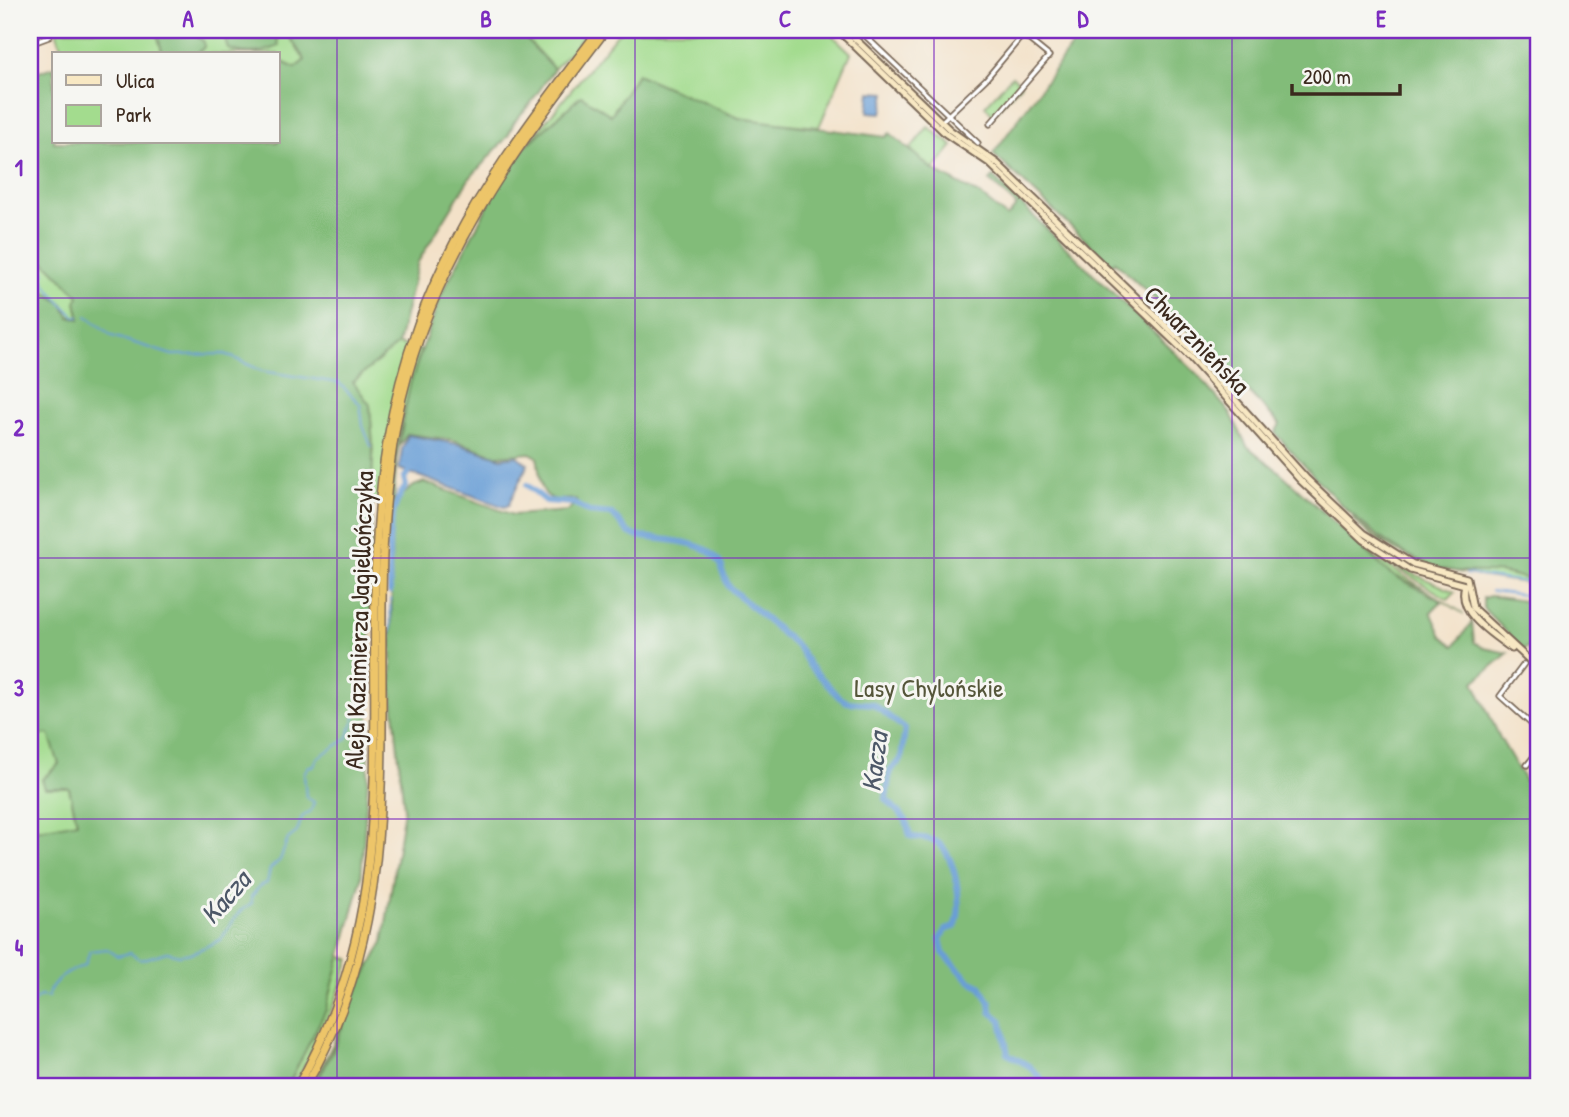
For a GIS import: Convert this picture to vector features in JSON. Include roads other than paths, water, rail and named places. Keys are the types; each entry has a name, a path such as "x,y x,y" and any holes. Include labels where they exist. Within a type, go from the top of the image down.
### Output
{"highway":[{"path":"600,32 612,30"},
{"name":"Aleja Kazimierza Jagiellończyka","path":"297,1087 324,1036 344,985 366,897 375,792 379,516 387,446 401,378 435,281 475,201 520,134 600,32"},
{"name":"Aleja Kazimierza Jagiellończyka","path":"305,1087 328,1046 350,989 365,938 375,888 382,807 386,509 395,433 410,367 442,281 480,205 600,32"}],"main road":[{"name":"Chwarznieńska","path":"838,30 939,124 997,163 1187,346 1265,437 1324,497 1376,542 1419,566 1467,578 1473,608 1524,661 1539,669"},
{"name":"Chwarznieńska","path":"846,30 939,124"}],"street":[{"path":"30,44 49,37 52,30"},
{"path":"859,30 978,143"},
{"path":"990,124 1048,58 1048,53 1026,32 1017,30"},
{"path":"939,124 986,79 1026,32"},
{"path":"1524,661 1500,696 1539,731"},
{"path":"1527,765 1539,750"}],"water":[{"path":"870,92 886,93 882,113 868,112"},
{"path":"408,435 458,444 501,458 517,456 528,464 508,506 504,507 399,469 402,449"}],"waterway":[{"path":"30,260 43,266 45,274"},
{"path":"44,279 56,298 74,316 79,317"},
{"path":"87,316 112,336 172,355 225,354 262,371 339,383 360,404 363,426 371,446"},
{"name":"Kacza","path":"390,592 391,523 399,497 406,486 404,478 412,468"},
{"name":"Kacza","path":"527,485 546,501 573,503 589,512 612,514 628,532 636,536 696,546 716,558 722,567"},
{"name":"Kacza","path":"722,571 729,587 799,648 809,665 839,697 847,702 873,704 905,729 901,760 890,770 886,799 906,820 910,836 937,842 949,858 956,882 959,908 955,927 945,930 940,939 943,953 970,981 980,986 990,1002 991,1012 1001,1020 1008,1054 1029,1066 1049,1087"},
{"path":"1466,574 1539,584"},
{"path":"1491,591 1539,597"},
{"name":"Kacza","path":"387,641 391,630 390,599"},
{"name":"Kacza","path":"361,706 369,650"},
{"name":"Kacza","path":"30,1004 40,996 48,997 56,981 85,965 90,951 107,949 117,956 130,953 141,960 167,952 179,955 192,953 220,940 240,911 252,903 251,897 260,886 267,883 270,869 280,860 288,839 297,832 302,817 311,811 314,802 306,797 304,773 309,766 314,766 317,758 347,739 359,706"}],"park label":[{"name":"Lasy Chylońskie","path":"929,688"}]}
